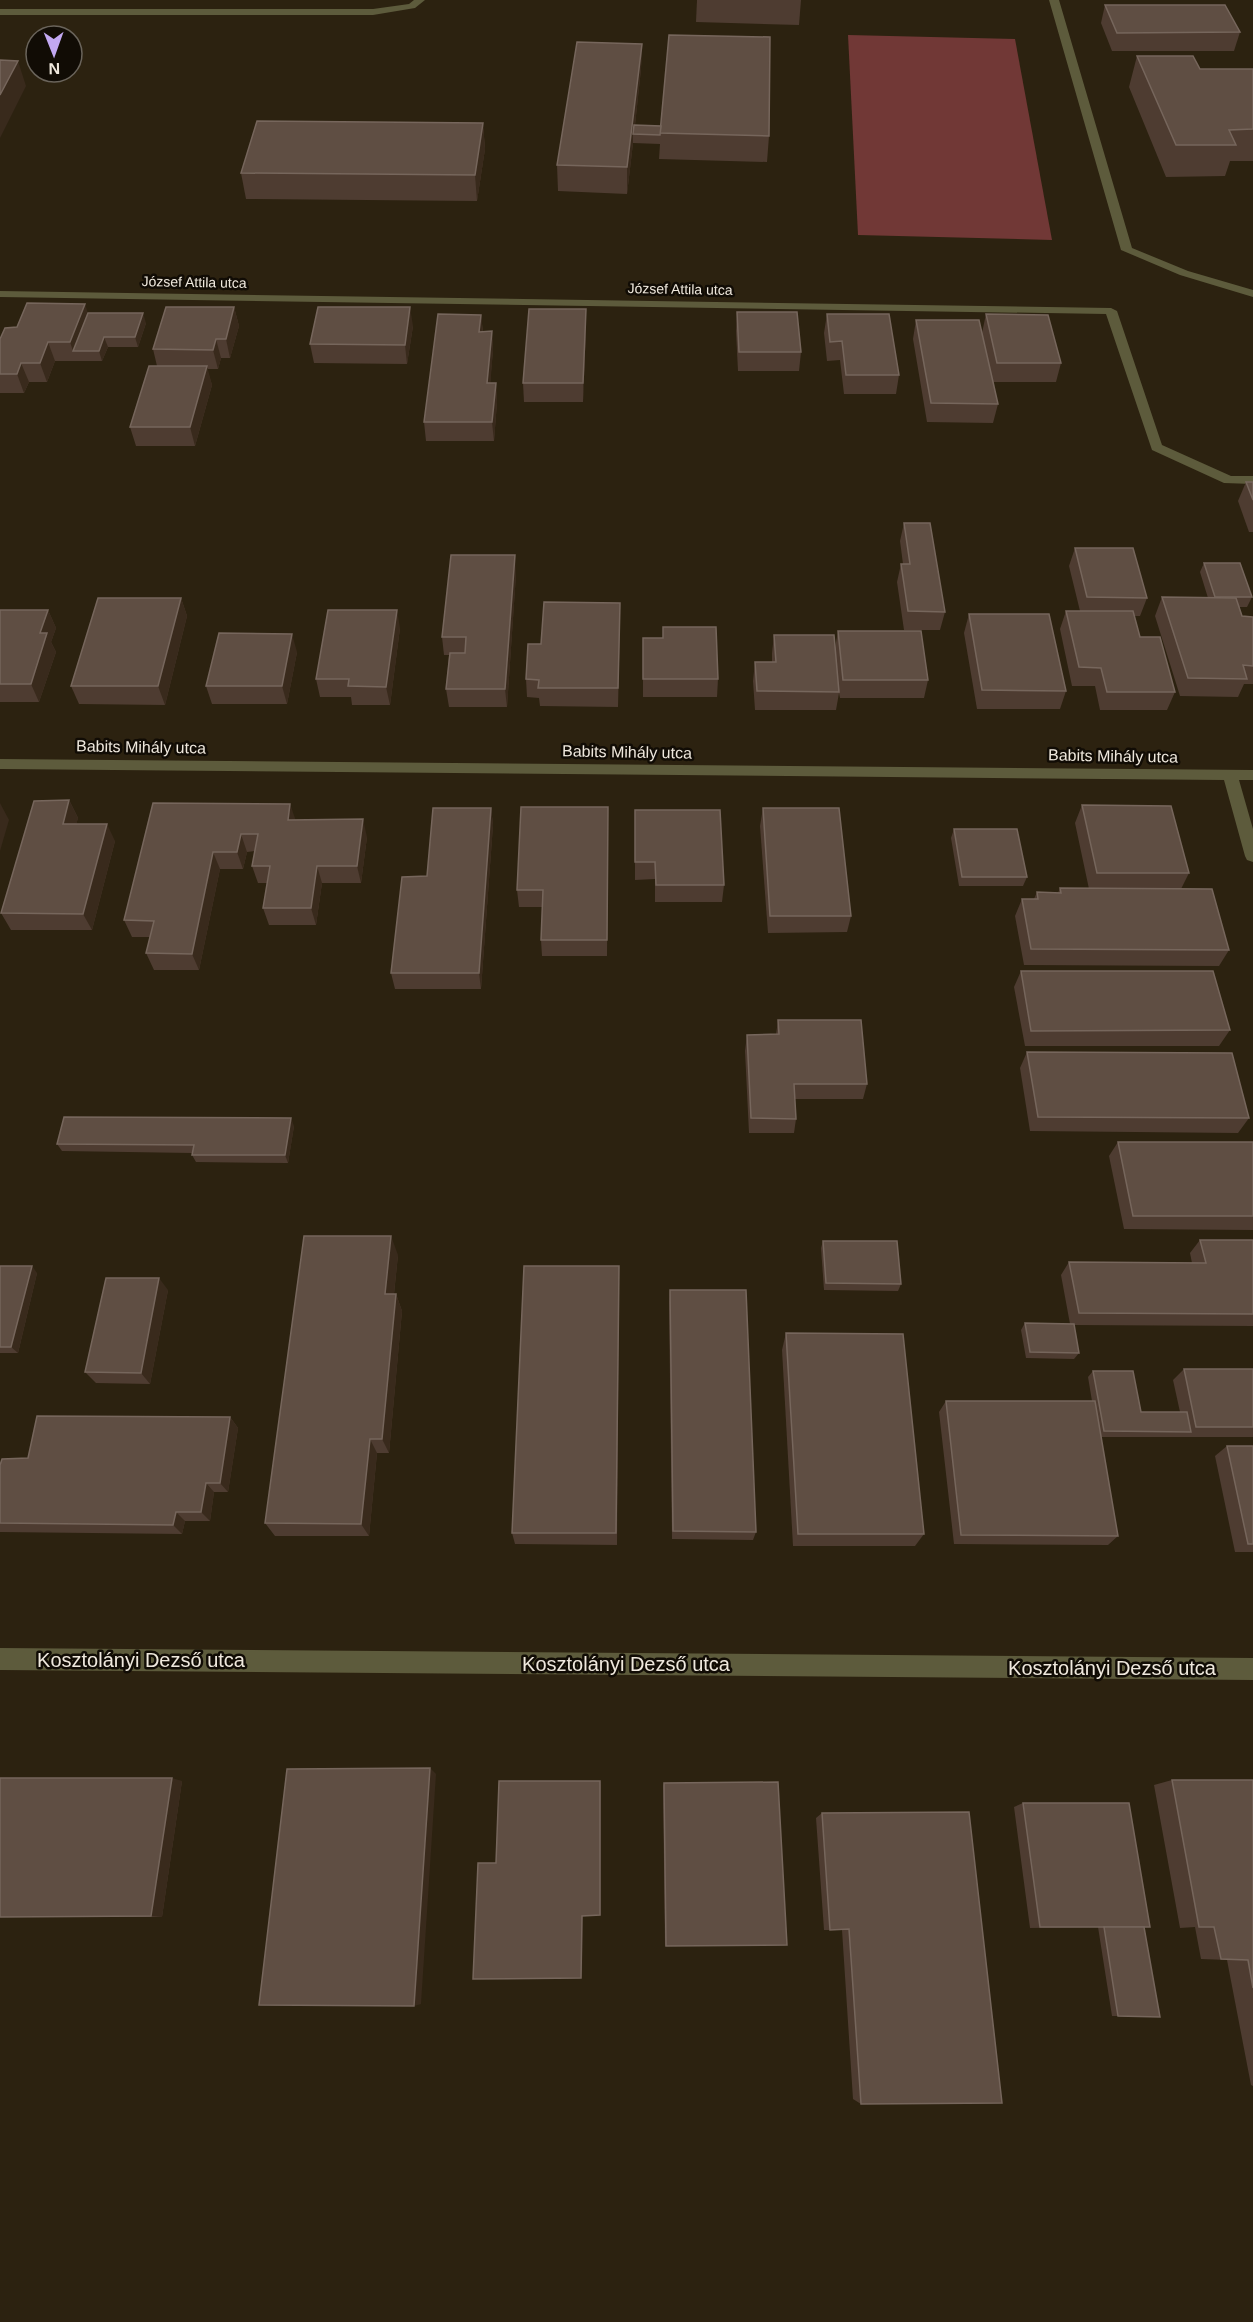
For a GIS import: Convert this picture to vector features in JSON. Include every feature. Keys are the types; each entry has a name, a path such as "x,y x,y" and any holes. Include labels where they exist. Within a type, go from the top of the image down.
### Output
{"street":[{"path":"0,12 373,12 412,6 420,0"},
{"path":"1054,0 1126,250 1184,273 1253,294"},
{"name":"József Attila utca","path":"0,294 1111,311 1156,447 1229,480 1253,480"},
{"name":"Babits Mihály utca","path":"0,764 1253,775"},
{"path":"1230,775 1253,856"},
{"name":"Kosztolányi Dezső utca","path":"0,1659 1253,1669"}],"shaded area":[{"path":"848,35 1015,39 1052,240 858,235"}],"building":[{"path":"1105,5 1225,5 1240,32 1117,33"},
{"path":"669,35 770,37 769,136 660,133"},
{"path":"577,42 642,44 627,167 557,165"},
{"path":"1137,56 1193,56 1200,69 1253,69 1253,129 1229,130 1236,145 1176,145"},
{"path":"0,60 18,61 0,95"},
{"path":"257,121 483,123 475,175 241,173"},
{"path":"634,125 661,126 660,135 633,134"},
{"path":"27,303 85,304 70,342 48,342 40,363 21,363 17,374 0,374 0,339 5,328 17,327"},
{"path":"166,307 234,307 226,339 216,339 213,350 153,349"},
{"path":"318,307 410,307 405,345 310,344"},
{"path":"529,309 586,309 583,383 523,383"},
{"path":"737,312 797,312 801,352 739,352"},
{"path":"88,313 143,313 135,337 104,337 99,351 73,351"},
{"path":"438,314 481,315 479,332 492,331 487,383 496,383 492,422 424,422"},
{"path":"827,314 889,314 899,375 846,375 842,341 830,342"},
{"path":"986,314 1048,315 1061,363 997,363"},
{"path":"916,320 979,320 998,404 931,403"},
{"path":"149,366 207,366 190,427 130,427"},
{"path":"1246,482 1253,482 1253,500"},
{"path":"904,523 930,523 945,612 908,611 901,564 910,564"},
{"path":"1075,548 1133,548 1147,598 1087,597"},
{"path":"451,555 515,555 505,689 446,689 450,653 465,653 466,637 442,637"},
{"path":"1204,563 1240,563 1252,597 1215,597"},
{"path":"1162,597 1236,598 1242,616 1253,617 1253,666 1243,665 1247,679 1188,678"},
{"path":"98,598 181,598 158,686 71,686"},
{"path":"544,602 620,603 618,688 538,688 539,680 526,679 528,644 541,644"},
{"path":"0,610 48,610 40,633 47,633 31,684 0,684"},
{"path":"328,610 397,610 386,687 348,686 349,679 316,679"},
{"path":"1066,611 1133,611 1140,637 1160,637 1175,692 1107,692 1101,668 1079,667"},
{"path":"969,614 1049,614 1066,691 982,690"},
{"path":"663,627 716,627 718,679 643,679 643,638 663,638"},
{"path":"838,631 921,631 928,680 843,680"},
{"path":"219,633 292,634 282,686 206,686"},
{"path":"774,635 834,635 839,692 757,691 755,662 776,662"},
{"path":"69,800 63,824 107,824 83,914 1,913 34,801"},
{"path":"153,803 290,804 288,820 363,819 357,866 317,866 311,908 263,908 270,866 252,866 258,834 241,834 237,852 213,852 192,954 146,953 154,921 124,920"},
{"path":"1082,805 1171,806 1189,873 1097,873"},
{"path":"521,807 608,807 607,940 541,940 543,890 517,890"},
{"path":"433,808 491,808 479,973 391,973 402,877 427,876"},
{"path":"763,808 839,808 851,916 770,916"},
{"path":"635,810 720,810 724,885 656,885 655,862 635,862"},
{"path":"954,829 1017,829 1027,877 962,877"},
{"path":"1060,888 1212,889 1229,950 1031,949 1022,899 1038,899 1037,892 1061,893"},
{"path":"1021,971 1213,971 1230,1030 1031,1031"},
{"path":"778,1020 861,1020 867,1084 794,1084 796,1119 751,1118 747,1035 779,1034"},
{"path":"1027,1052 1232,1053 1249,1118 1038,1117"},
{"path":"64,1117 291,1118 285,1155 192,1155 194,1145 57,1144"},
{"path":"1118,1142 1253,1142 1253,1216 1133,1216"},
{"path":"304,1236 391,1236 385,1294 396,1294 382,1439 370,1439 361,1524 265,1523"},
{"path":"1200,1240 1253,1240 1253,1314 1079,1313 1069,1262 1206,1263"},
{"path":"823,1241 897,1241 901,1284 826,1283"},
{"path":"0,1266 32,1266 11,1347 0,1347"},
{"path":"524,1266 619,1266 616,1533 512,1533"},
{"path":"106,1278 159,1278 141,1373 85,1372"},
{"path":"670,1290 746,1290 756,1532 673,1531"},
{"path":"1025,1323 1074,1324 1079,1353 1030,1352"},
{"path":"786,1333 903,1334 924,1534 798,1534"},
{"path":"1184,1369 1253,1369 1253,1427 1196,1427"},
{"path":"1093,1371 1133,1371 1141,1412 1187,1412 1191,1432 1104,1431"},
{"path":"946,1401 1095,1401 1118,1536 961,1535"},
{"path":"37,1416 230,1417 220,1483 206,1483 201,1512 176,1512 173,1525 0,1523 0,1465 2,1459 28,1458"},
{"path":"1227,1446 1253,1446 1253,1544 1248,1544"},
{"path":"430,1768 414,2006 259,2005 287,1769"},
{"path":"0,1778 172,1778 151,1916 0,1917"},
{"path":"1172,1780 1253,1780 1253,1988 1248,1960 1221,1959 1214,1927 1199,1927"},
{"path":"499,1781 600,1781 600,1915 582,1916 581,1978 473,1979 478,1863 496,1863"},
{"path":"778,1782 787,1945 666,1946 664,1783"},
{"path":"1023,1803 1129,1803 1150,1927 1040,1927"},
{"path":"969,1812 1002,2103 861,2104 849,1929 830,1930 822,1813"},
{"path":"1104,1927 1144,1927 1160,2017 1118,2016"}]}
